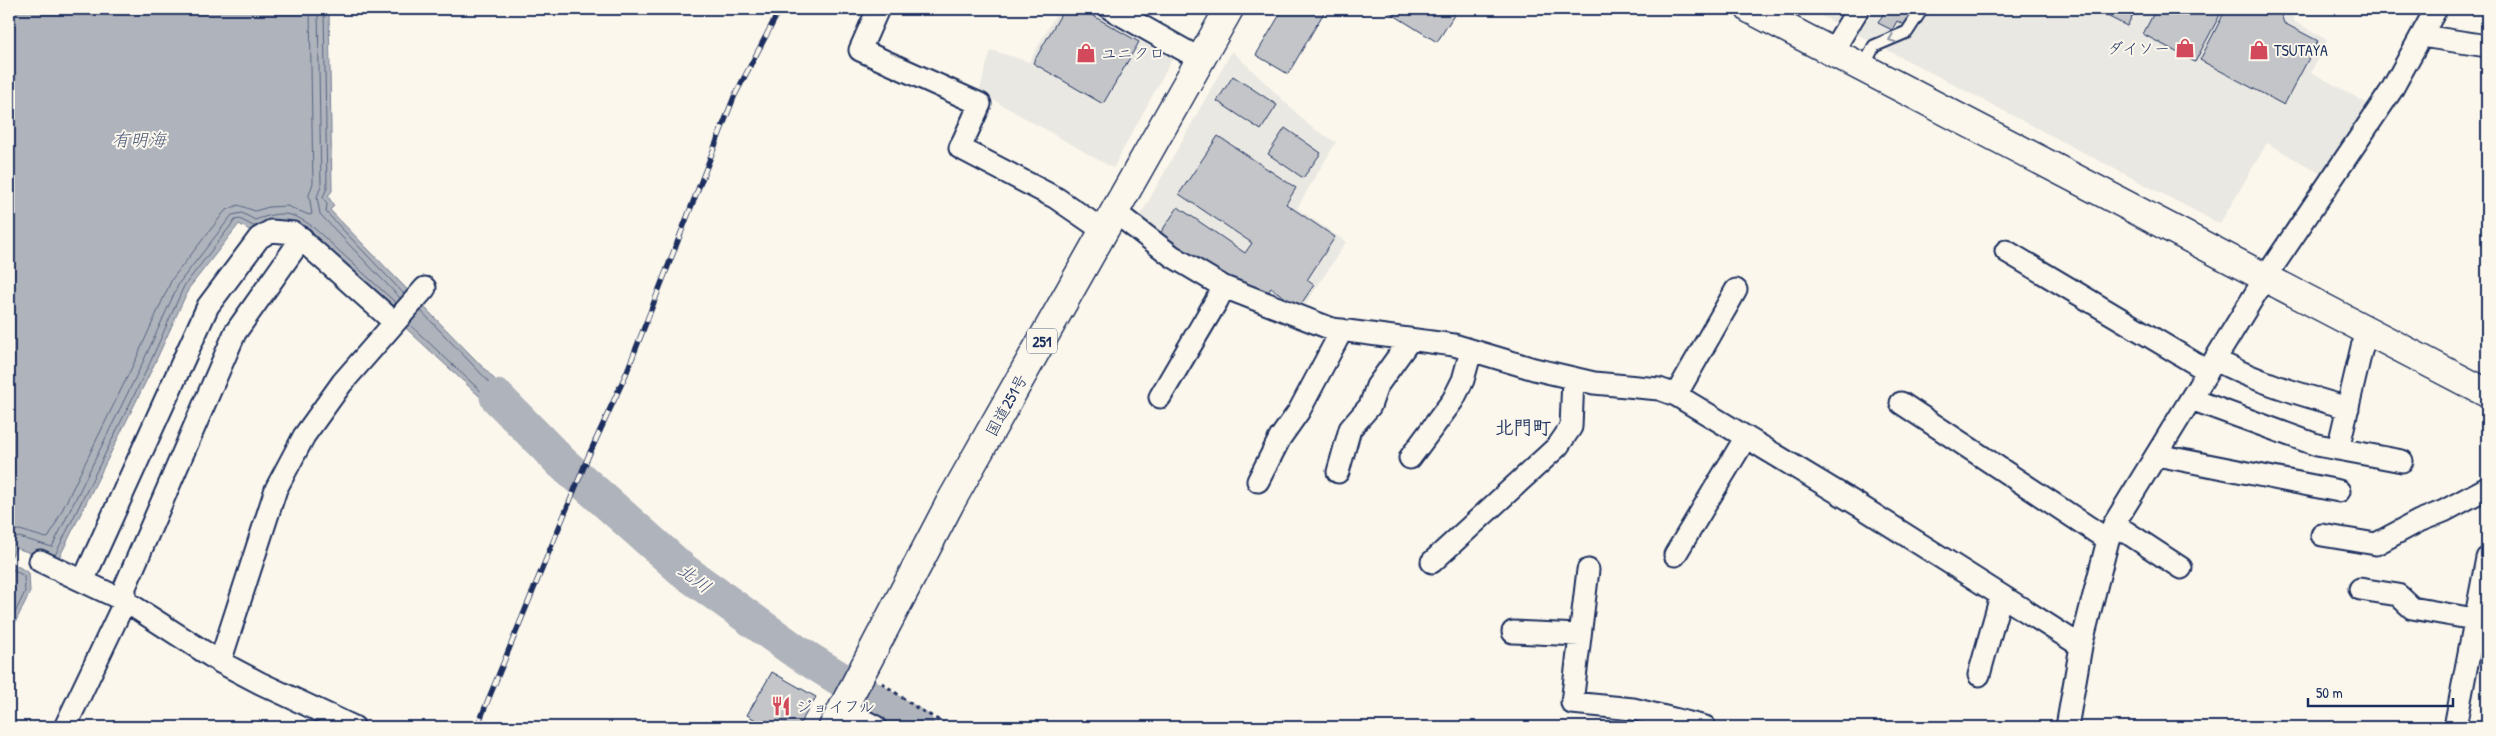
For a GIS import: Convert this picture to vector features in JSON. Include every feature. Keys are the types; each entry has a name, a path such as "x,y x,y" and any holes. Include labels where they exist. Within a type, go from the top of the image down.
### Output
{"main road":[{"name":"国道251号","path":"840,713 950,503 1229,9"},
{"path":"1750,9 2487,393"}],"street":[{"path":"878,9 860,50 980,104 960,148 1056,198 1109,222 1172,256 1224,288 1332,329 1454,346 1594,383 1658,389 1676,395 1860,506 2081,646"},
{"path":"1111,9 1200,59"},
{"path":"1832,52 1858,9"},
{"path":"2068,727 2081,646 2111,532 2266,278 2391,91 2436,9"},
{"path":"2422,36 2487,46"},
{"path":"83,582 208,306 254,244 265,233 271,230 286,230 302,238 395,321"},
{"path":"65,727 125,602 125,587 235,332 302,238"},
{"path":"2006,251 2212,365 2227,366 2302,395 2348,408"},
{"path":"220,662 276,489 304,436 342,383 425,288"},
{"path":"1676,395 1736,290"},
{"path":"1258,481 1280,438 1299,412 1342,330"},
{"path":"2338,449 2362,347 2369,332"},
{"path":"1338,472 1350,429 1370,406 1377,386 1410,340"},
{"path":"1410,458 1453,400 1463,380 1471,351"},
{"path":"1432,562 1558,446 1571,427 1574,378"},
{"path":"2191,399 2317,445 2402,461"},
{"path":"1901,402 2111,532 2181,568"},
{"path":"1675,556 1746,437"},
{"path":"2157,455 2339,491"},
{"path":"2322,535 2376,544 2419,521 2444,512 2487,488"},
{"path":"2455,727 2474,619 2484,588 2487,558"},
{"path":"40,561 125,602 220,662 354,727"},
{"path":"1588,570 1572,703 1633,709 1704,727"},
{"path":"2360,588 2398,595 2412,608 2474,619"},
{"path":"1979,675 2001,596"},
{"path":"1513,632 1580,635"},
{"path":"840,713 876,727"}],"lane":[{"path":"1863,68 1874,46 1907,32 1922,9"}],"path":[{"path":"860,672 950,727"}],"shaded area":[{"path":"1059,9 1092,9 1174,56 1113,168 979,92 991,50 1029,62"},
{"path":"1808,9 1846,9 1837,24"},
{"path":"1869,9 2290,9 2294,21 2327,40 2311,72 2370,105 2323,175 2267,143 2220,224 1855,33"},
{"path":"1232,51 1311,127 1336,142 1297,208 1346,242 1302,310 1224,283 1138,220"}],"water":[{"name":"有明海","path":"9,9 329,9 332,191 328,196 334,206 330,210 504,389 489,405 306,236 253,232 239,224 189,288 153,367 57,562 16,548 9,561"},
{"path":"9,561 29,573 30,592 9,635"}],"building":[{"name":"ユニクロ","path":"1064,9 1081,9 1139,42 1103,104 1033,63"},
{"path":"1283,9 1326,9 1288,74 1256,55"},
{"path":"1384,9 1458,9 1437,42"},
{"path":"1886,9 1913,9 1905,25 1897,21 1892,30 1878,23"},
{"path":"2093,9 2136,9 2127,26"},
{"name":"ダイソー","path":"2156,9 2223,9 2195,62 2143,34"},
{"name":"TSUTAYA","path":"2226,9 2279,9 2284,23 2318,41 2284,105 2200,60"},
{"path":"1233,76 1277,105 1261,130 1217,101"},
{"path":"1285,128 1321,153 1303,178 1268,154"},
{"path":"1218,136 1296,188 1286,204 1335,237 1307,280 1314,285 1299,307 1271,288 1266,295 1246,282 1243,286 1228,282 1159,235 1178,207 1245,253 1252,243 1179,194"},
{"name":"ジョイフル","path":"772,672 816,697 798,727 768,727 747,715"}],"waterway":[{"name":"北川","path":"497,397 561,462 684,571 794,650 917,727"}],"railway":[{"path":"477,727 588,457 626,374 734,97 780,9"}],"place":[{"name":"ダイソー","path":"2185,48"},
{"name":"TSUTAYA","path":"2259,50"},
{"name":"ユニクロ","path":"1086,53"},
{"name":"ジョイフル","path":"781,706"}],"district":[{"name":"北門町","path":"1523,427"}]}
